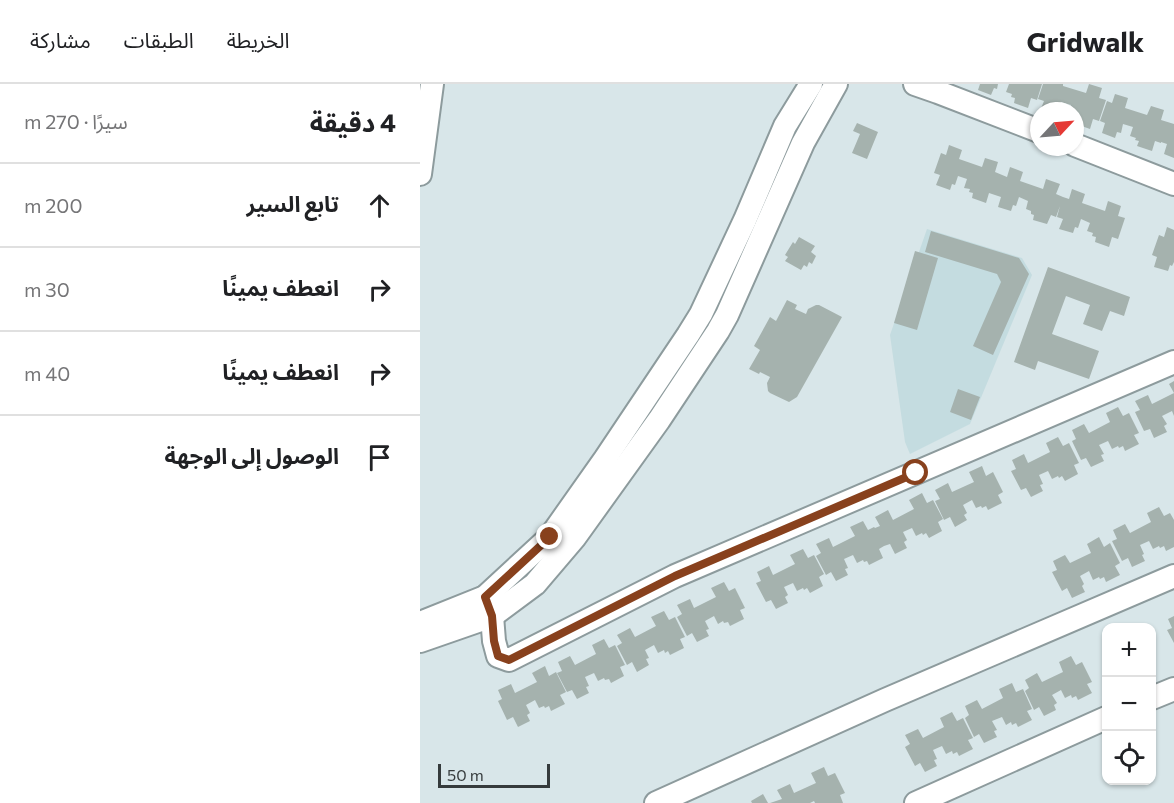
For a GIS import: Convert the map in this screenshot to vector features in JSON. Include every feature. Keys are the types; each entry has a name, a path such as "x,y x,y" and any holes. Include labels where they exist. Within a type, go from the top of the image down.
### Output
{"street":[{"path":"420,174 432,84"},
{"path":"420,623 488,607 550,537 605,459 701,314 745,220 785,126 811,84"},
{"path":"420,641 535,584 575,537 659,420 718,331 803,143 836,84"},
{"path":"915,84 932,88 1030,127"},
{"path":"1084,149 1174,184"},
{"path":"488,607 498,656 509,660 675,576 1174,362"},
{"path":"656,803 885,700 1174,576"},
{"path":"1156,696 1174,689"},
{"path":"916,803 1102,720"}],"shaded area":[{"path":"927,229 1022,258 1032,275 970,424 910,454 905,442 890,335"}],"building":[{"path":"980,84 998,84 997,89 994,88 991,95 978,90"},
{"path":"1009,84 1042,84 1037,100 1031,98 1028,108 1014,103 1015,98 1006,92"},
{"path":"1043,84 1063,84 1063,86 1086,93 1089,84 1102,88 1099,98 1106,100 1099,121 1093,119 1090,129 1084,127 1084,102 1044,102 1038,99"},
{"path":"1115,94 1128,98 1125,108 1147,115 1151,106 1164,110 1161,120 1174,124 1174,158 1164,154 1167,144 1161,142 1155,141 1152,151 1137,146 1139,141 1130,136 1133,127 1123,124 1121,133 1117,132 1115,138 1102,133 1105,123 1100,121 1107,101 1112,103"},
{"path":"857,123 878,132 867,159 852,153 860,134 853,131"},
{"path":"949,145 962,150 959,159 982,167 985,158 998,162 995,172 1007,177 1010,167 1023,172 1020,181 1043,189 1046,179 1060,184 1056,194 1063,197 1069,199 1072,189 1085,194 1082,203 1105,211 1108,201 1121,206 1118,216 1125,218 1118,239 1112,237 1109,247 1095,242 1096,237 1087,231 1090,223 1081,219 1078,228 1075,227 1073,233 1059,229 1063,219 1057,217 1060,206 1056,217 1051,215 1047,224 1033,220 1034,215 1026,209 1028,201 1019,197 1016,206 1013,205 1011,211 998,207 1001,197 989,193 986,203 972,198 973,193 969,192 970,189 964,188 967,179 958,176 955,185 952,184 950,190 936,185 940,175 934,173 941,153 946,155"},
{"path":"1167,227 1174,230 1174,262 1168,271 1154,267 1157,257 1152,255 1159,235 1164,237"},
{"path":"931,231 1019,258 1029,274 993,355 973,346 1001,282 997,274 925,252"},
{"path":"799,237 815,246 811,252 816,256 812,264 809,262 807,267 804,265 801,270 785,261 788,257 785,255"},
{"path":"915,251 938,258 917,330 894,323"},
{"path":"1048,267 1130,297 1124,316 1110,311 1102,331 1083,324 1090,305 1066,296 1052,334 1099,351 1089,379 1038,361 1035,370 1014,362"},
{"path":"787,300 797,305 795,309 806,314 808,309 819,305 842,317 797,397 789,402 768,391 767,383 770,377 749,369 760,350 754,346 770,317 776,321"},
{"path":"1174,381 1174,393 1169,384"},
{"path":"958,389 980,397 971,420 950,412"},
{"path":"1174,393 1174,416 1172,411 1162,416 1167,424 1164,426 1167,432 1154,438 1150,429 1144,431 1135,412 1140,410 1135,401 1148,395 1152,404"},
{"path":"1118,407 1123,416 1129,413 1139,433 1134,435 1139,444 1125,451 1123,446 1112,449 1108,441 1099,445 1104,454 1101,455 1104,461 1091,467 1086,458 1081,460 1072,441 1076,439 1072,430 1084,424 1089,433 1110,422 1106,413"},
{"path":"1058,437 1063,446 1069,443 1079,463 1074,465 1078,474 1065,481 1062,476 1052,479 1048,471 1039,475 1043,491 1031,497 1026,488 1021,490 1011,471 1016,469 1012,460 1024,454 1028,463 1050,452 1046,443"},
{"path":"982,466 986,476 993,472 1003,492 998,495 1002,503 988,510 986,506 976,508 972,500 963,505 967,513 964,515 967,520 955,527 950,517 944,520 935,501 940,499 935,490 948,483 952,492 974,482 969,472"},
{"path":"922,493 927,503 933,500 943,519 938,522 942,531 929,538 926,533 916,536 912,528 903,532 907,540 904,542 907,548 895,554 890,544 884,546 879,549 883,558 869,565 863,560 857,563 853,555 844,559 848,575 836,581 831,572 826,575 816,556 821,553 816,544 829,538 833,547 855,536 850,527 863,521 868,530 880,526 875,517 888,510 893,520 914,509 909,500"},
{"path":"1159,507 1164,516 1170,513 1174,520 1174,547 1166,551 1164,546 1153,549 1149,541 1140,545 1145,561 1132,567 1128,558 1122,561 1112,541 1117,539 1113,530 1125,524 1130,533 1151,522 1147,513"},
{"path":"1099,537 1104,547 1110,543 1120,563 1115,566 1120,575 1106,582 1104,577 1093,580 1089,571 1080,576 1085,592 1072,598 1067,588 1062,591 1052,572 1057,570 1053,561 1065,555 1070,563 1091,553 1087,544"},
{"path":"803,549 808,558 814,555 824,574 819,577 823,586 810,593 807,588 797,591 793,583 784,587 788,595 785,597 788,603 776,609 771,600 766,602 756,583 761,581 757,572 769,566 773,575 795,564 790,555"},
{"path":"724,582 729,591 735,588 745,608 740,610 744,619 730,626 728,622 723,621 718,624 714,616 705,621 709,629 706,630 709,636 697,642 692,633 687,636 677,617 682,614 677,605 690,599 694,608 716,597 711,588"},
{"path":"664,611 669,620 675,617 685,637 680,639 684,648 670,655 664,650 658,653 654,645 645,650 649,658 646,659 649,665 637,672 632,662 627,665 617,646 622,643 617,635 630,628 635,637 656,626 651,617"},
{"path":"1174,616 1174,643 1167,630 1172,628 1168,619"},
{"path":"604,639 609,648 615,645 625,665 620,667 624,676 611,683 609,679 604,678 598,681 594,673 585,677 589,693 577,699 572,690 567,692 557,673 562,671 558,662 570,656 575,665 596,654 592,645"},
{"path":"1071,656 1076,665 1082,662 1092,682 1087,684 1092,693 1078,700 1076,696 1072,698 1071,695 1065,698 1061,690 1052,695 1057,703 1054,705 1056,710 1044,716 1039,707 1034,710 1025,691 1029,688 1025,680 1037,673 1042,682 1063,672 1059,662"},
{"path":"545,666 549,676 556,672 566,692 560,695 565,704 551,711 549,706 539,708 535,700 526,705 530,713 527,715 530,721 518,727 513,717 507,720 498,701 502,699 498,690 511,684 515,693 537,682 532,673"},
{"path":"1012,683 1016,692 1023,689 1032,709 1027,711 1032,720 1018,727 1016,723 1012,725 1011,722 1006,725 1002,717 992,721 997,730 994,731 997,737 984,743 979,734 974,737 965,718 969,715 965,706 977,700 982,709 1003,698 999,689"},
{"path":"952,712 957,721 963,718 973,738 968,740 973,749 959,756 957,752 953,754 952,751 946,754 942,746 933,750 937,766 925,772 920,763 915,766 905,747 910,744 905,735 918,729 923,738 944,727 940,718"},
{"path":"824,767 828,776 835,773 845,793 840,795 843,803 815,803 814,801 810,803 770,803 782,799 777,790 790,784 794,793 816,783 811,773"},
{"path":"763,794 768,803 752,803 751,801"}],"route":[{"path":"550,537 485,597 492,616 498,656 509,660 675,576 916,473"}]}
